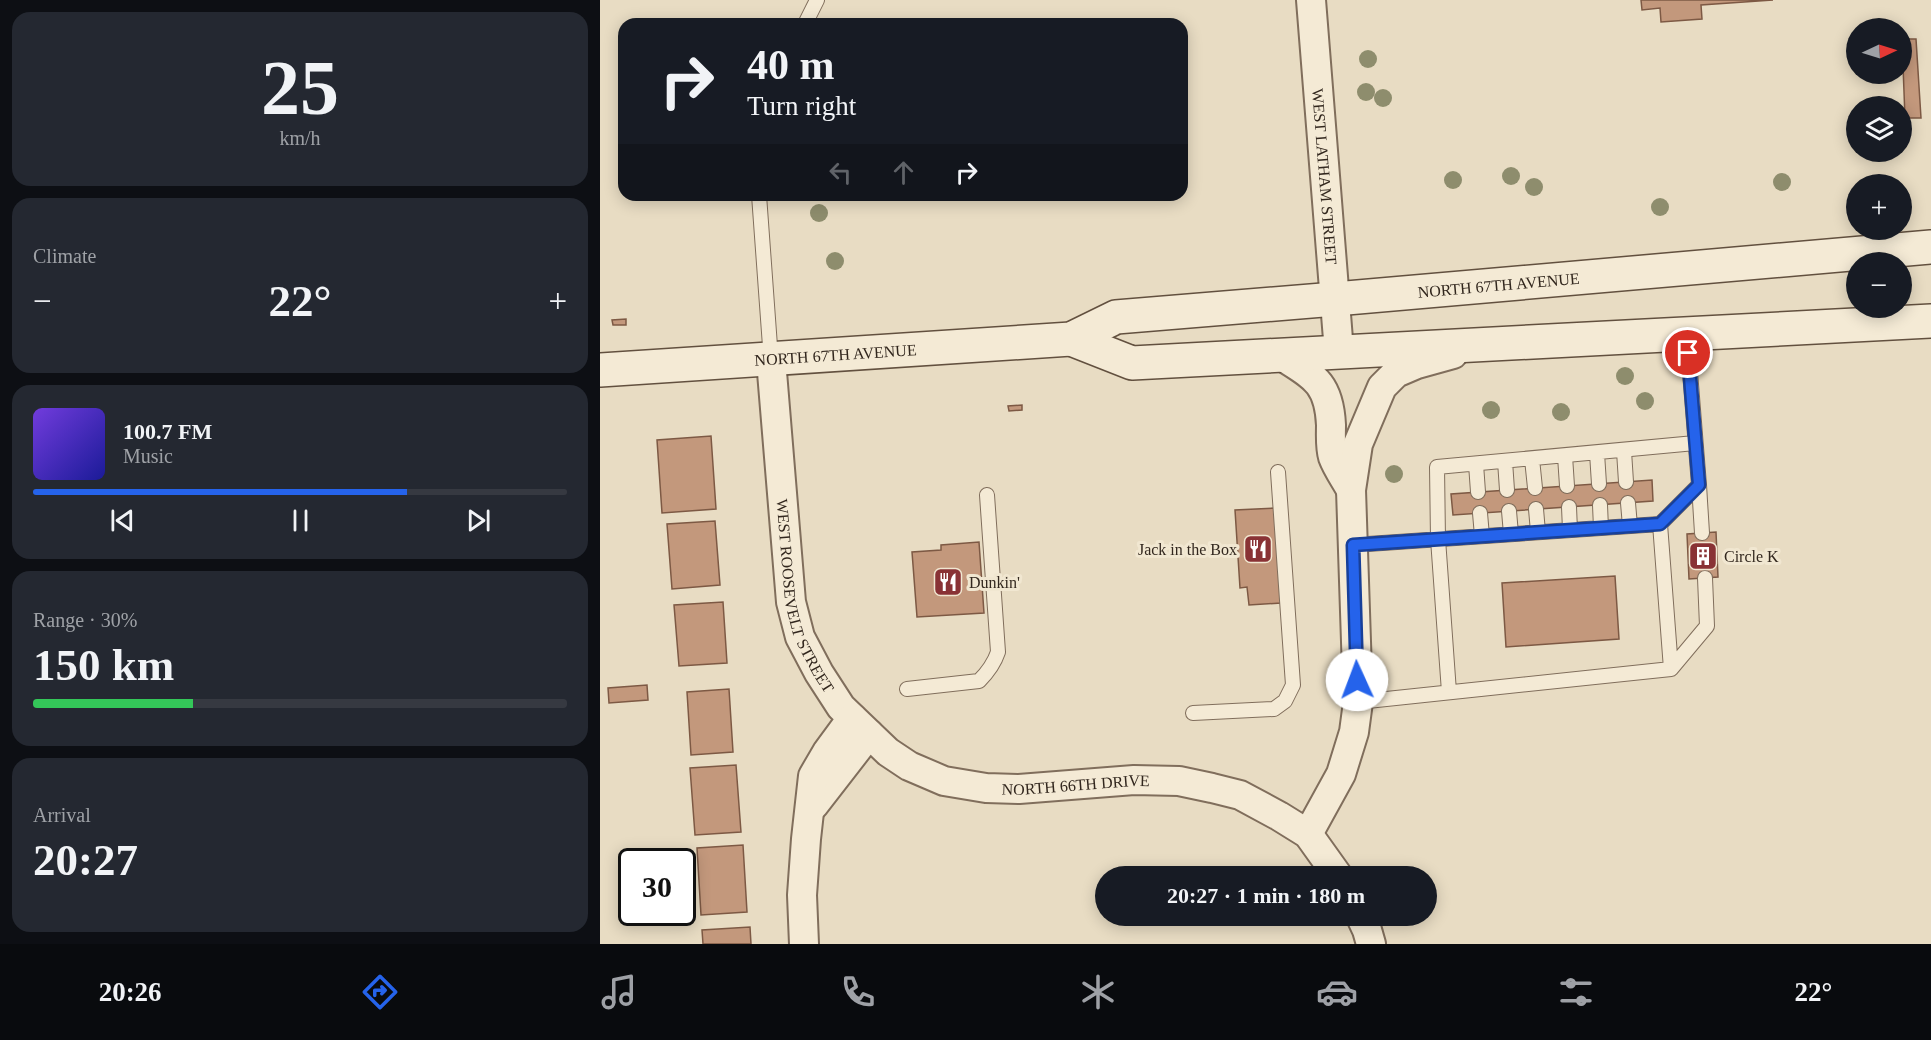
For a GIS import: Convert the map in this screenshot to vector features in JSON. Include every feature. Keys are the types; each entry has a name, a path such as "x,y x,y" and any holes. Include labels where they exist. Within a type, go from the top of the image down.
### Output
{"main road":[{"name":"NORTH 67TH AVENUE","path":"600,370 1071,339 1116,316 1931,247"},
{"name":"NORTH 67TH AVENUE","path":"1071,339 1132,363 1931,321"}],"street":[{"name":"WEST LATHAM STREET","path":"1311,0 1339,352"},
{"path":"1331,866 1308,834 1341,774 1354,732 1358,702 1351,490 1358,444 1382,387 1396,373 1417,364 1507,343"},
{"path":"1280,355 1305,370 1323,386 1330,413 1334,458 1351,490"},
{"name":"WEST ROOSEVELT STREET","path":"771,360 791,602 800,638 819,673 841,707 861,726"},
{"path":"804,944 802,895 813,776 827,752 861,726"},
{"name":"NORTH 66TH DRIVE","path":"861,726 888,752 909,766 944,781 986,788 1019,789 1134,780 1179,782 1240,795 1308,834"},
{"path":"1365,926 1371,944"}],"lane":[{"path":"808,18 817,0"},
{"path":"759,201 771,360"},
{"path":"1687,333 1702,533"},
{"path":"1449,692 1438,539 1437,467 1695,443"},
{"path":"1624,451 1626,482"},
{"path":"1597,453 1599,484"},
{"path":"1565,456 1567,486"},
{"path":"1532,459 1535,488"},
{"path":"1505,461 1507,490"},
{"path":"1476,464 1478,492"},
{"path":"1193,714 1274,708 1285,702 1293,685 1278,472"},
{"path":"1353,545 1660,524 1699,485"},
{"path":"907,689 979,681 990,671 995,660 998,652 987,495"},
{"path":"1628,503 1630,526"},
{"path":"1600,505 1601,528"},
{"path":"1569,507 1570,530"},
{"path":"1536,509 1538,532"},
{"path":"1509,511 1511,534"},
{"path":"1480,513 1482,536"},
{"path":"1660,524 1671,669"},
{"path":"1358,702 1671,669 1707,626 1705,578"}],"building":[{"path":"1641,0 1773,0 1701,5 1702,19 1661,22 1660,8 1642,10"},
{"path":"1912,39 1916,39 1921,118 1912,118 1912,96 1904,96 1904,84 1912,84"},
{"path":"626,319 626,325 613,325 612,320"},
{"path":"1022,405 1022,410 1009,411 1008,406"},
{"path":"711,436 716,509 662,513 657,440"},
{"path":"1652,480 1653,501 1453,515 1451,494"},
{"name":"Jack in the Box","path":"1276,508 1281,603 1249,605 1247,587 1240,588 1235,510"},
{"path":"715,521 720,585 672,589 667,524"},
{"name":"Circle K","path":"1716,532 1718,577 1689,579 1687,534"},
{"name":"Dunkin'","path":"979,542 984,613 917,617 912,552 941,550 941,545"},
{"path":"1615,576 1619,639 1506,647 1502,583"},
{"path":"723,602 727,663 679,666 674,605"},
{"path":"647,685 648,700 609,703 608,688"},
{"path":"729,689 733,752 691,755 687,692"},
{"path":"736,765 741,832 695,835 690,768"},
{"path":"743,845 747,912 701,915 697,848"},
{"path":"750,927 751,944 703,944 702,930"}],"place":[{"name":"Jack in the Box","path":"1258,549"},
{"name":"Circle K","path":"1703,556"},
{"name":"Dunkin'","path":"948,582"}],"route":[{"path":"1357,680 1353,545 1660,524 1699,485 1688,353"}]}
